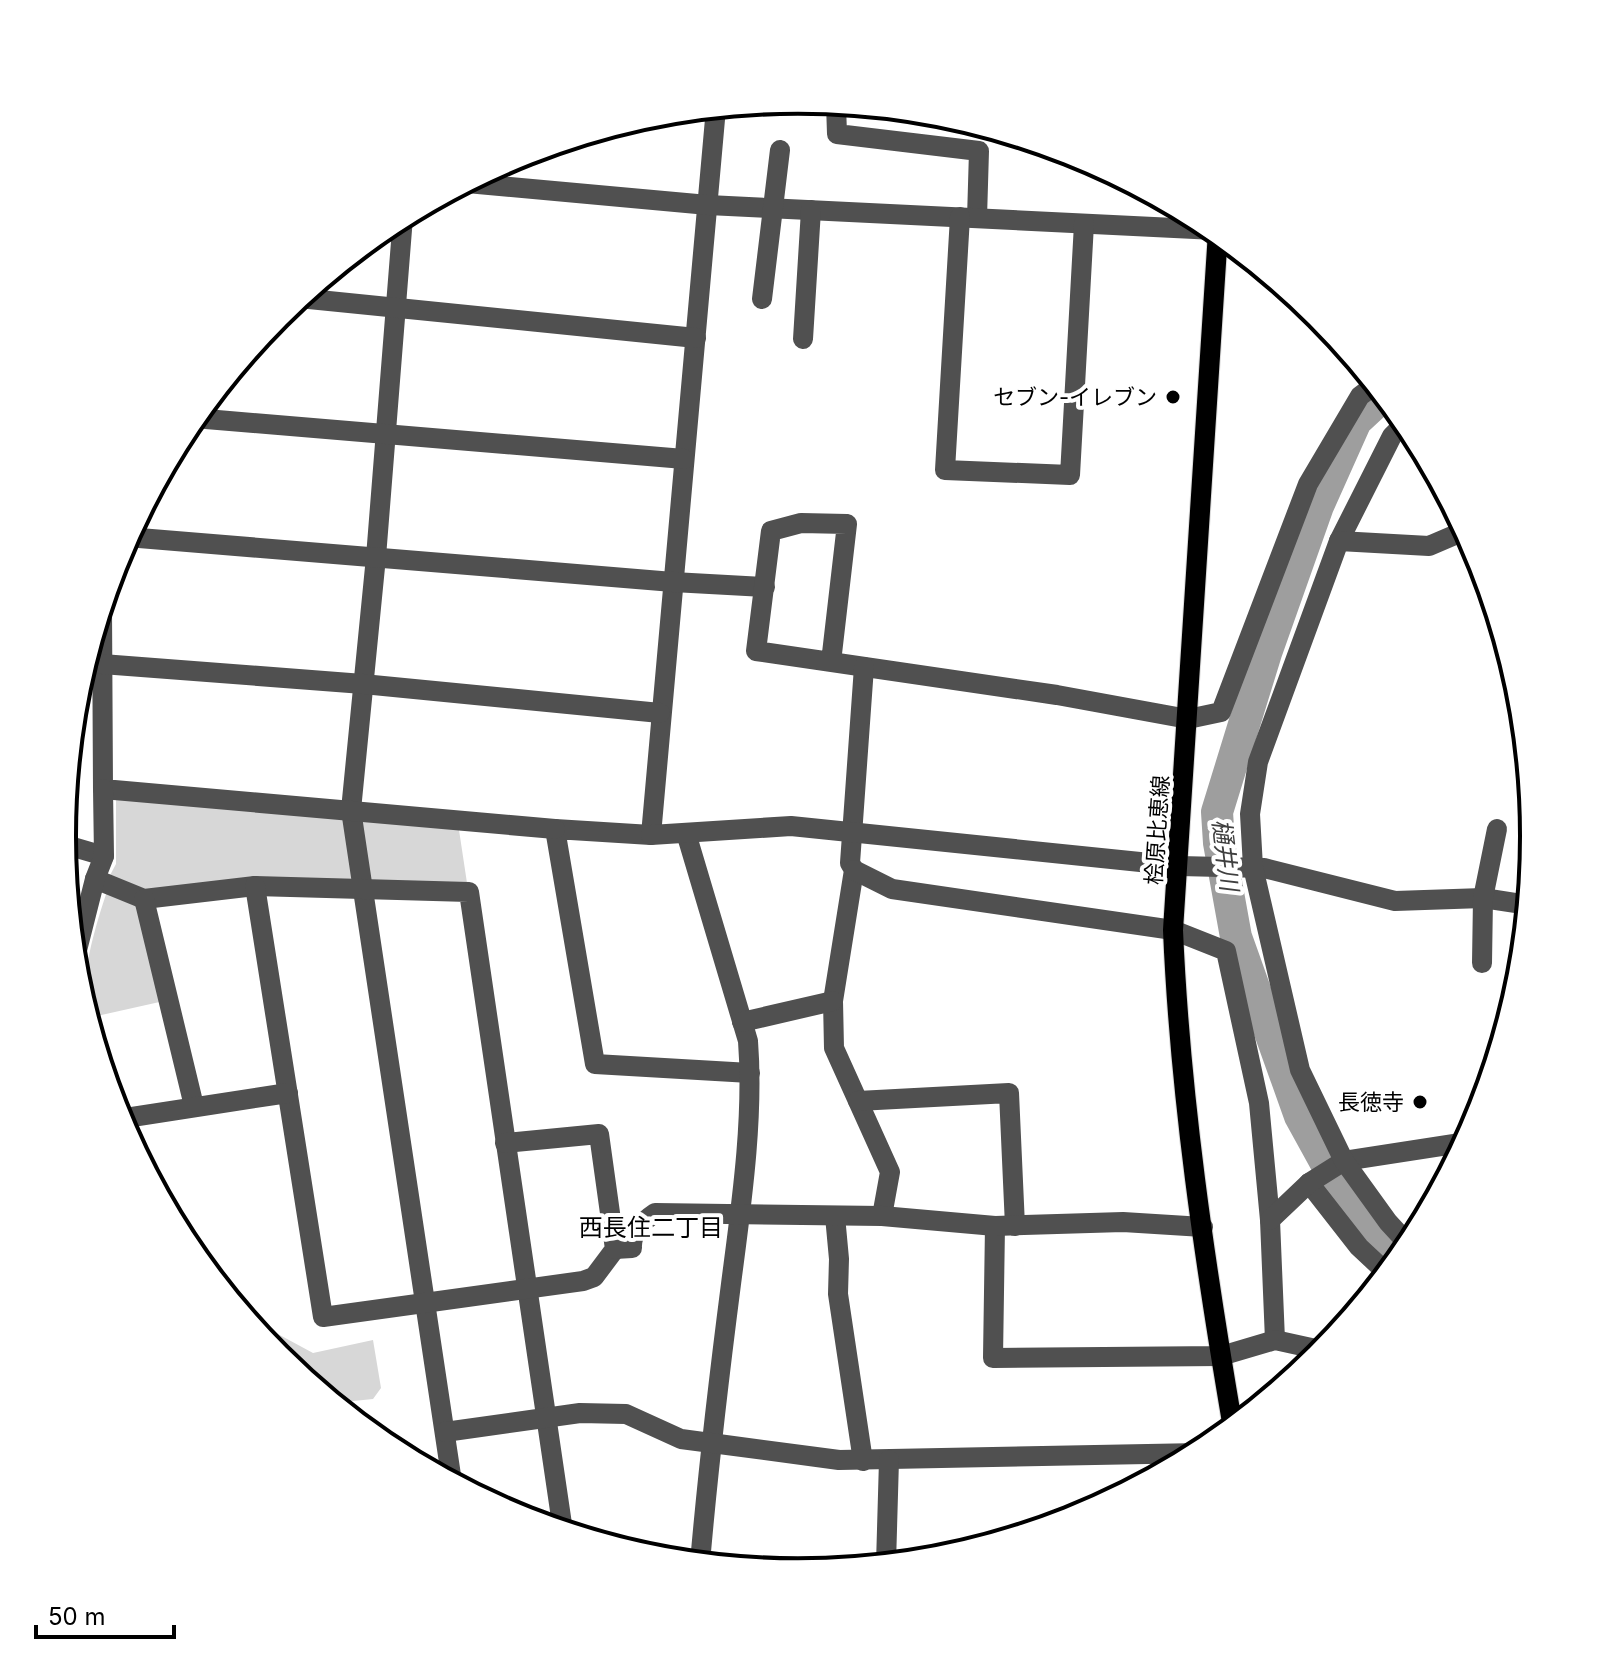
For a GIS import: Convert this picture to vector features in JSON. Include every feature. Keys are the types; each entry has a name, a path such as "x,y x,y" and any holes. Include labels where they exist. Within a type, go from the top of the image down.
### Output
{"main road":[{"name":"桧原比恵線","path":"1215,247 1173,930 1177,1027 1231,1415"}],"street":[{"path":"836,116 837,134 979,151 968,218 945,470 1070,475 1084,224"},
{"path":"651,835 715,119"},
{"path":"762,299 780,150"},
{"path":"488,185 708,205 1190,230"},
{"path":"803,339 811,210"},
{"path":"402,233 376,557 351,810 450,1469"},
{"path":"315,299 696,338"},
{"path":"831,662 847,524 801,523 771,531 756,651 864,667 1057,695 1188,719 1221,712 1308,484 1360,396 1367,391"},
{"path":"209,419 684,459"},
{"path":"1397,431 1339,541 1258,762 1250,814 1253,867 1300,1070 1344,1161 1400,1236"},
{"path":"1339,541 1429,546 1454,535"},
{"path":"141,538 765,587"},
{"path":"82,931 104,856 102,646"},
{"path":"102,664 363,684 660,713"},
{"path":"864,667 850,863 854,870 892,889 1173,930 1226,951 1259,1103 1270,1220 1275,1340"},
{"path":"103,789 651,835 791,826 1179,866 1253,867 1395,901 1483,898 1517,903"},
{"path":"555,829 595,1064 750,1073"},
{"path":"1482,963 1483,898 1497,829"},
{"path":"686,833 748,1041 750,1073 740,1216 711,1444 701,1552"},
{"path":"76,848 104,856"},
{"path":"854,870 833,1001 834,1048 890,1172 882,1216"},
{"path":"95,879 144,899 255,886 469,892 561,1519"},
{"path":"255,886 323,1317 594,1277 615,1249 599,1134 505,1143"},
{"path":"144,899 194,1106"},
{"path":"742,1022 833,1001"},
{"path":"133,1117 288,1093"},
{"path":"858,1101 1009,1093 1005,1226 993,1358 1221,1356 1275,1340 1309,1347"},
{"path":"1270,1220 1311,1182 1344,1161 1451,1144"},
{"path":"1311,1182 1359,1247 1379,1266"},
{"path":"615,1249 632,1248 643,1221 655,1213 882,1216 1005,1226 1123,1222 1203,1227"},
{"path":"835,1216 838,1294 863,1461"},
{"path":"445,1432 580,1413 626,1414 681,1439 863,1461 1173,1454"},
{"path":"886,1554 889,1460"}],"shaded area":[{"path":"116,795 459,830 467,883 144,895 108,879 116,864"},
{"path":"107,891 139,903 164,1001 99,1015 88,963"},
{"path":"273,1331 313,1353 373,1340 381,1388 373,1399 349,1402"}],"waterway":[{"name":"樋井川","path":"1376,403 1356,421 1318,506 1266,653 1217,812 1219,843 1236,937 1300,1116 1349,1205 1390,1251"}],"place":[{"name":"セブン-イレブン","path":"1173,397"},
{"name":"長徳寺","path":"1420,1102"}],"district":[{"name":"西長住二丁目","path":"651,1228"}]}
